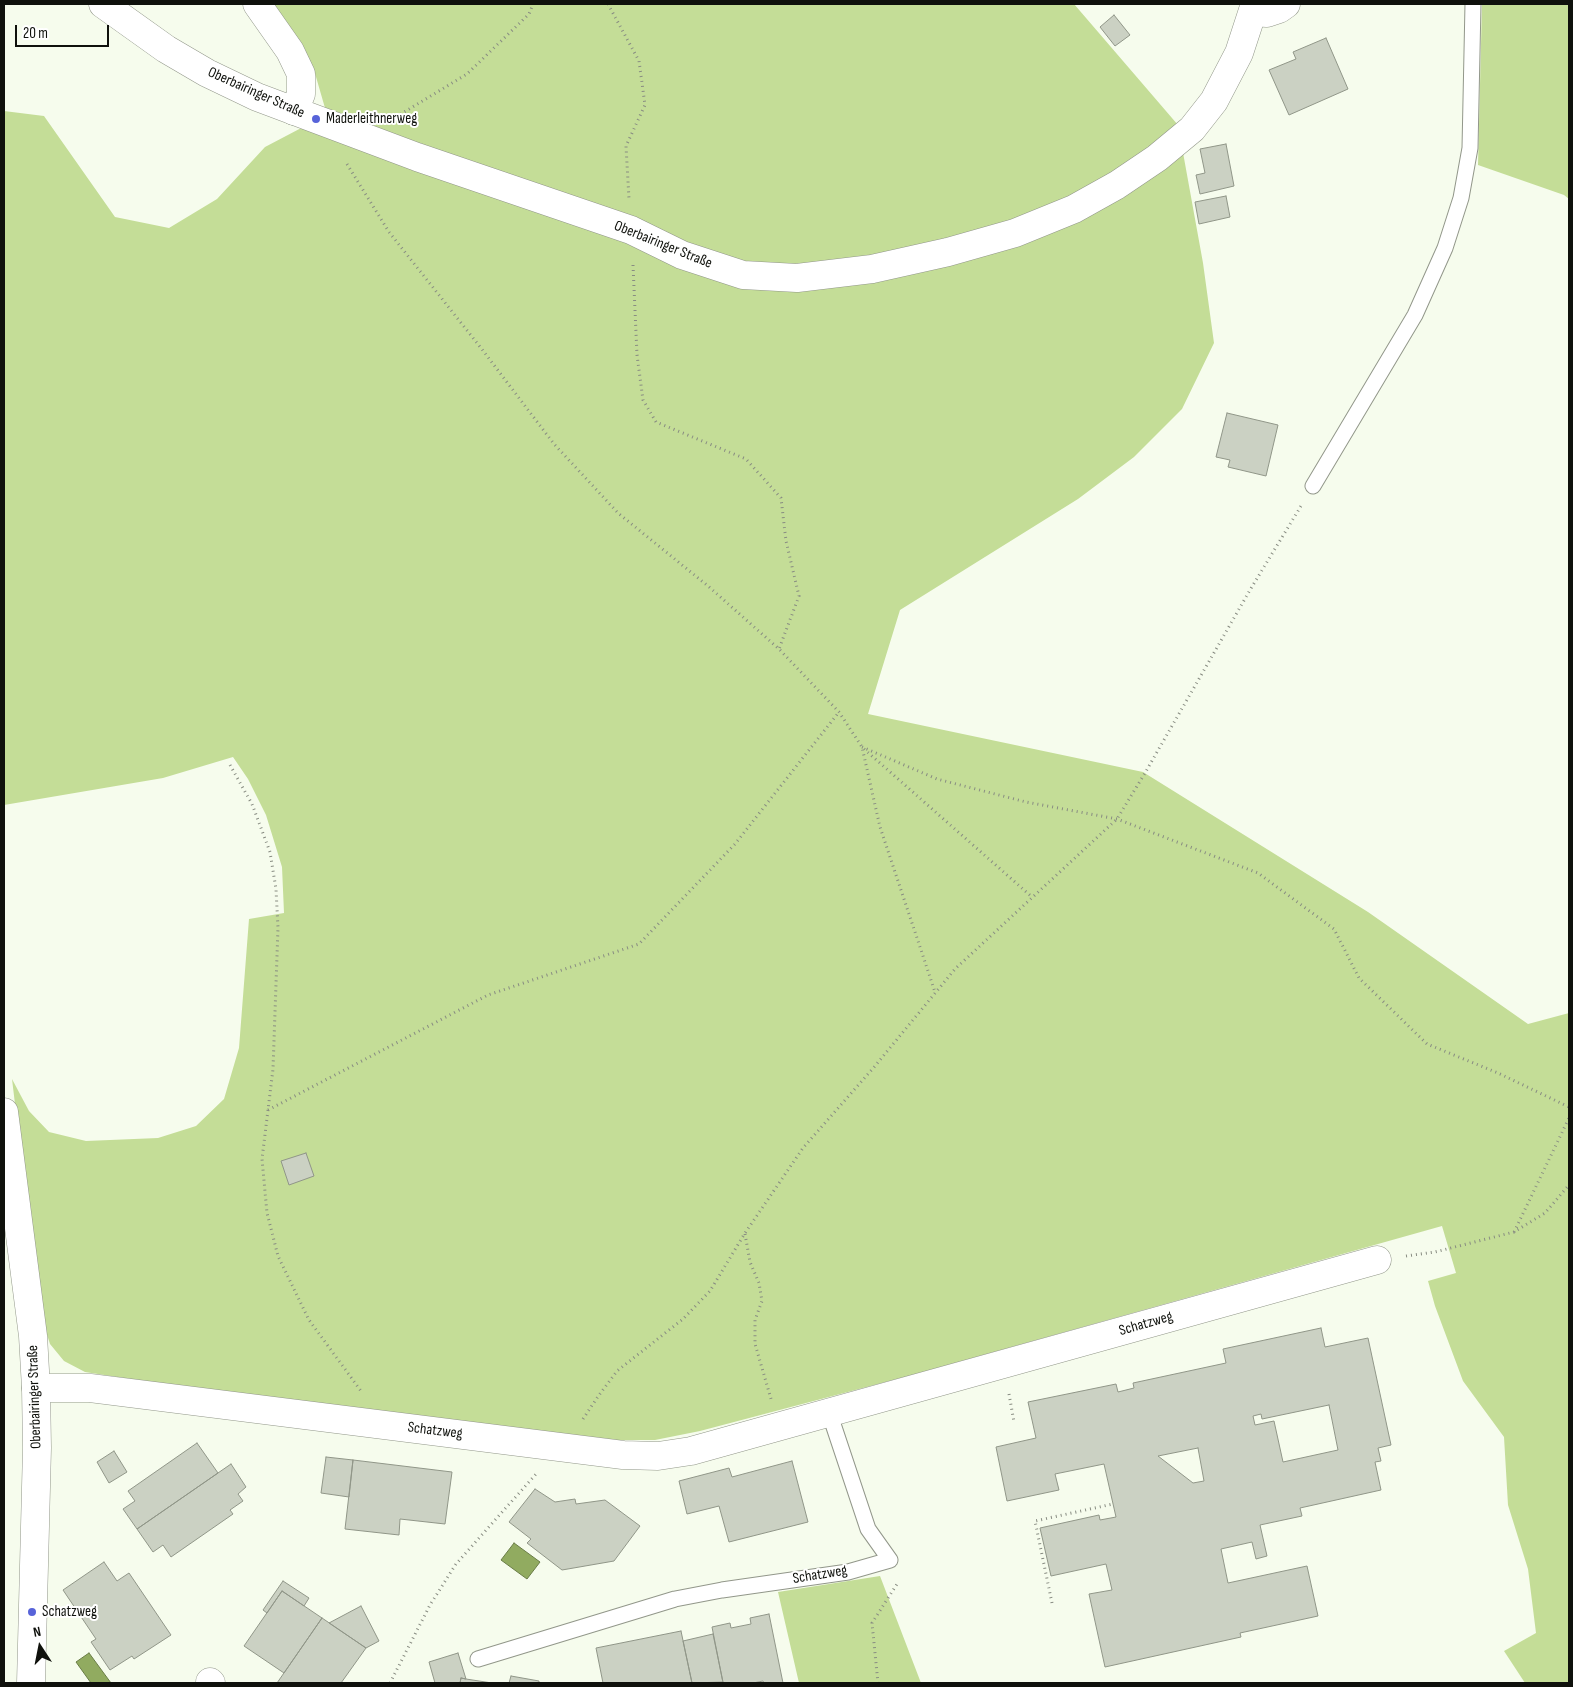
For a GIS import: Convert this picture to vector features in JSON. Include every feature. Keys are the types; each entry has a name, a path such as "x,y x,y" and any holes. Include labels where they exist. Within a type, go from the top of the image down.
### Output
{"street":[{"name":"Oberbairinger Straße","path":"104,4 166,49 206,73 257,97 363,137 631,230 682,255 743,275 797,278 872,269 948,252 1015,233 1074,209 1118,185 1157,158 1192,129 1214,101 1239,53 1254,8 1268,13 1286,4"},
{"path":"257,4 290,51 301,74 301,94 294,111"},
{"name":"Oberbairinger Straße","path":"4,1112 33,1336 36,1388 37,1448 31,1683"},
{"name":"Schatzweg","path":"36,1388 90,1388 623,1455 658,1456 691,1451 1377,1260"}],"lane":[{"path":"1313,486 1415,315 1445,248 1461,198 1470,148 1473,4"},
{"name":"Schatzweg","path":"478,1659 675,1600 722,1590 848,1572 890,1560 868,1529 829,1412"}],"path":[{"path":"363,137 467,74 528,14 533,4"},
{"path":"608,4 639,61 645,105 626,146 637,355 643,400 656,422 746,459 781,498 786,541 799,596 779,649"},
{"path":"334,126 338,145 349,167 388,232 481,348 554,444 618,513 708,586 779,649 839,712 862,747 1032,897"},
{"path":"560,1446 576,1429 617,1371 683,1319 710,1291 745,1233 804,1148 955,969 1117,819 1250,590 1313,486"},
{"path":"268,1110 488,995 639,944 735,844 839,712"},
{"path":"862,747 937,778 1026,802 1117,819 1258,873 1334,929 1359,978 1427,1044 1498,1073 1569,1107"},
{"path":"862,747 880,827 936,993"},
{"path":"230,765 252,804 270,852 276,889 278,928 273,1069 262,1159 267,1213 278,1256 309,1320 368,1400 375,1423"},
{"path":"1514,1232 1569,1118"},
{"path":"1435,1252 1514,1232 1545,1213 1569,1184"},
{"path":"745,1233 750,1262 762,1301 755,1320 755,1344 779,1426"},
{"path":"1008,1394 1014,1422"},
{"path":"390,1683 430,1605 456,1564 538,1471"},
{"path":"1052,1604 1035,1520 1113,1504"},
{"path":"878,1683 872,1623 899,1580"}],"shaded area":[{"path":"267,4 1074,4 1178,125 1203,263 1214,343 1182,409 1134,457 1078,499 900,610 868,714 1143,772 1368,912 1528,1024 1569,1013 1569,1683 1525,1683 1504,1651 1536,1633 1528,1569 1508,1505 1504,1437 1463,1381 1435,1306 1428,1281 1456,1273 1442,1226 912,1375 700,1431 655,1440 616,1440 163,1384 85,1372 64,1361 50,1344 40,1313 12,1079 29,1111 49,1132 86,1141 158,1138 196,1126 224,1099 239,1048 249,919 284,913 282,867 266,815 248,779 233,757 163,778 4,805 4,111 44,116 115,217 169,228 217,199 265,147 305,126 383,155 374,125 325,108 314,70"},
{"path":"1482,4 1569,4 1569,199 1564,195 1478,165"},
{"path":"514,1543 540,1562 527,1579 501,1560"},
{"path":"880,1576 921,1683 799,1683 778,1592"},
{"path":"89,1653 111,1683 91,1683 76,1662"}],"building":[{"path":"1114,15 1130,35 1115,46 1100,27"},
{"path":"1326,38 1348,89 1289,115 1269,70 1296,59 1293,52"},
{"path":"1226,144 1234,186 1200,194 1196,175 1205,173 1200,149"},
{"path":"1226,196 1230,217 1199,224 1195,202"},
{"path":"1227,413 1278,425 1266,476 1228,467 1230,460 1216,457"},
{"path":"306,1153 314,1176 289,1185 281,1161"},
{"path":"1321,1328 1325,1347 1368,1338 1391,1445 1378,1448 1381,1461 1375,1462 1381,1490 1300,1508 1302,1516 1260,1525 1267,1556 1256,1559 1252,1542 1221,1549 1228,1583 1307,1566 1318,1616 1240,1633 1241,1637 1105,1667 1089,1594 1112,1590 1106,1564 1051,1576 1040,1528 1099,1515 1100,1520 1116,1517 1104,1464 1055,1474 1059,1490 1007,1501 996,1447 1036,1438 1028,1402 1116,1384 1118,1392 1134,1388 1133,1383 1226,1363 1223,1349","holes":["1329,1405 1338,1450 1283,1462 1274,1421 1255,1425 1253,1416 1261,1414 1262,1419","1198,1448 1204,1481 1193,1483 1158,1456"]},
{"path":"197,1443 218,1473 137,1529 123,1509 135,1501 128,1491"},
{"path":"114,1451 127,1472 109,1483 97,1462"},
{"path":"326,1457 353,1460 349,1497 321,1493"},
{"path":"353,1460 452,1472 445,1524 400,1519 399,1535 345,1529"},
{"path":"792,1461 808,1522 729,1542 719,1506 687,1514 679,1481 729,1468 732,1477"},
{"path":"231,1464 246,1487 238,1494 243,1501 230,1510 233,1514 171,1557 163,1545 153,1552 137,1529"},
{"path":"535,1489 555,1502 575,1499 576,1504 605,1500 640,1526 614,1561 562,1570 527,1543 531,1539 509,1522"},
{"path":"104,1562 117,1581 129,1573 171,1635 134,1659 132,1656 110,1670 91,1642 96,1639 63,1590"},
{"path":"283,1581 309,1598 304,1606 282,1591 267,1613 263,1610"},
{"path":"282,1591 322,1618 284,1673 244,1646"},
{"path":"361,1606 379,1641 366,1648 329,1623"},
{"path":"769,1614 783,1683 764,1683 763,1681 723,1683 712,1627 730,1623 731,1628 751,1624 750,1618"},
{"path":"322,1618 366,1648 341,1683 277,1683"},
{"path":"681,1631 692,1683 603,1683 596,1648"},
{"path":"713,1634 723,1682 692,1683 683,1641"},
{"path":"458,1653 466,1679 461,1678 460,1683 435,1683 429,1662"},
{"path":"511,1676 539,1681 539,1683 509,1683"},
{"path":"461,1678 466,1679 492,1683 460,1683"}],"place":[{"name":"Maderleithnerweg","path":"316,119"},
{"name":"Schatzweg","path":"32,1612"}]}
